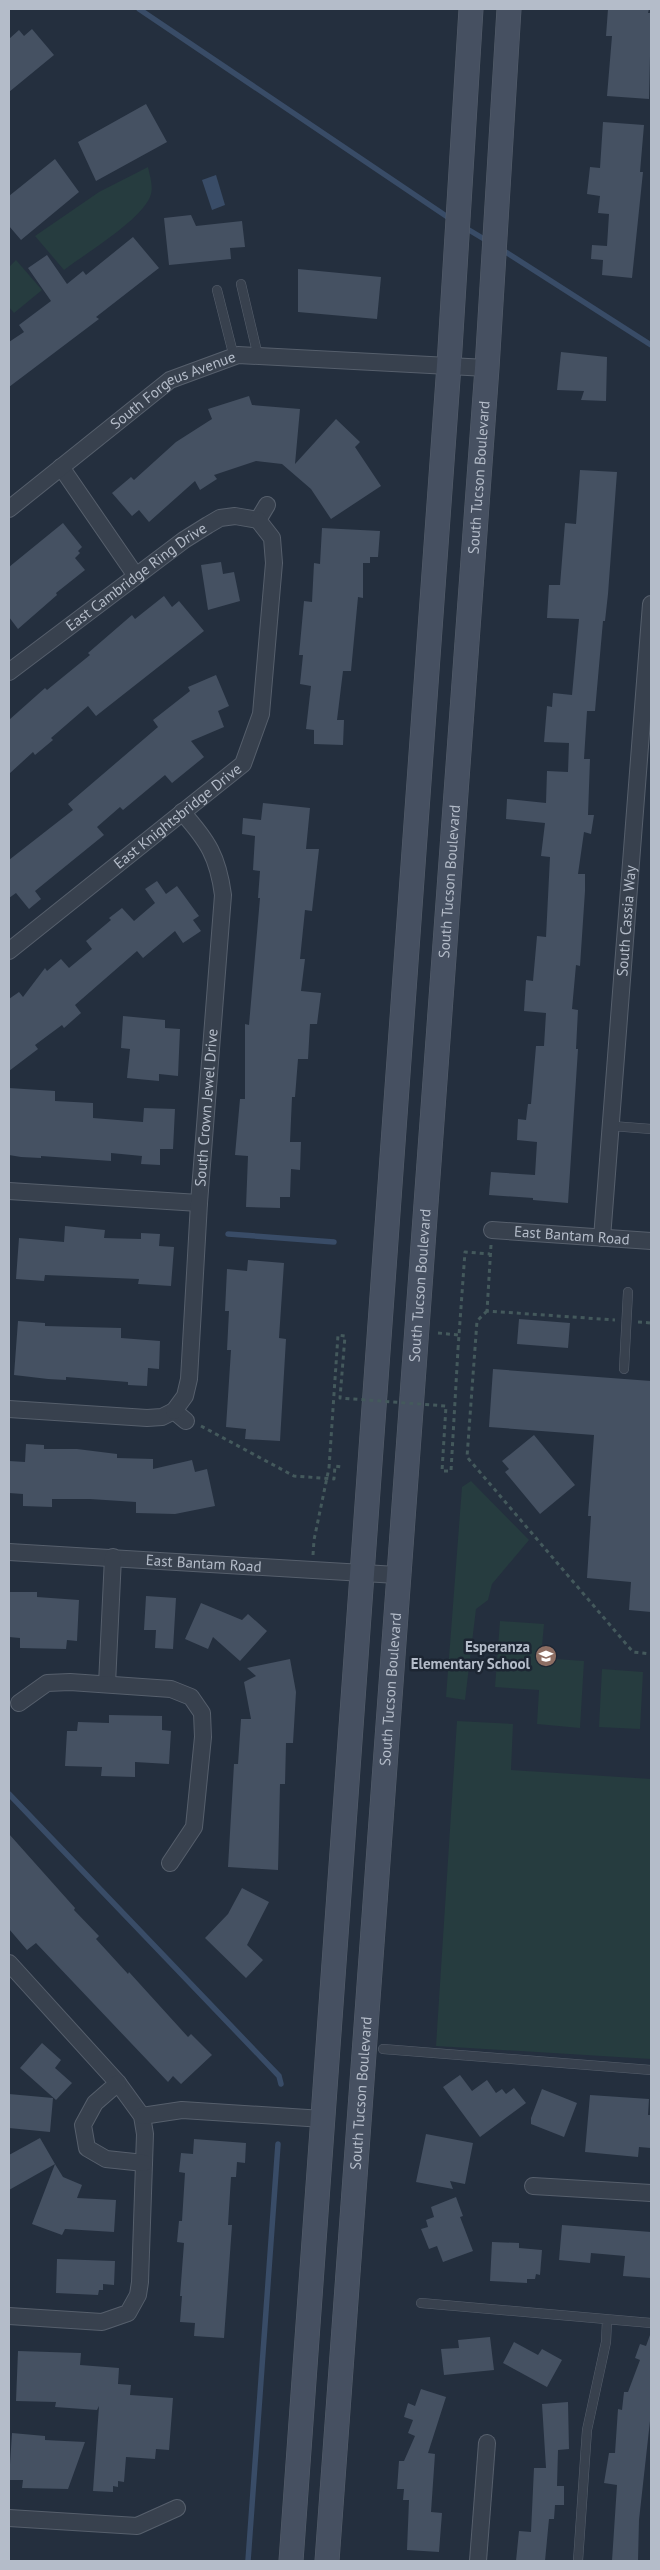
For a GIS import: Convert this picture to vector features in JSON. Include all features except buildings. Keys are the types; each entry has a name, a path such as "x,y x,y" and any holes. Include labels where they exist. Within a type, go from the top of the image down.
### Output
{"main road":[{"path":"291,2561 360,1573 449,365 471,9"},
{"name":"South Tucson Boulevard","path":"327,2561 397,1576 497,230 509,9"}],"street":[{"name":"South Forgeus Avenue","path":"9,509 170,380 234,357 258,356 487,368"},
{"path":"61,467 136,576"},
{"path":"258,520 267,505"},
{"name":"East Cambridge Ring Drive","path":"9,672 184,540 220,518 235,516 258,520"},
{"name":"East Knightsbridge Drive","path":"9,950 243,764 261,714 274,556 272,538 258,520"},
{"name":"South Cassia Way","path":"602,1238 651,604"},
{"name":"South Crown Jewel Drive","path":"180,1416 189,1379 199,1203 224,896 219,866 200,832 182,812"},
{"path":"9,1191 199,1203"},
{"name":"East Bantam Road","path":"492,1230 651,1241"},
{"path":"9,1409 148,1418 180,1416"},
{"name":"East Bantam Road","path":"9,1552 312,1569 397,1576"},
{"path":"107,1684 113,1557"},
{"path":"19,1703 47,1683 107,1684 171,1689 197,1695 202,1713 203,1737 194,1827 170,1863"},
{"path":"9,1963 118,2083 142,2116 145,2134 140,2282 138,2295 129,2318 86,2322 9,2316"},
{"path":"118,2083 95,2103 83,2125 87,2148 106,2160 144,2163"},
{"path":"142,2116 182,2110 323,2119"},
{"path":"533,2186 651,2193"},
{"path":"478,2561 487,2442"},
{"path":"9,2518 137,2526 177,2508"}],"lane":[{"path":"241,284 258,356"},
{"path":"217,290 234,357"},
{"path":"612,1126 651,1129"},
{"path":"624,1369 628,1292"},
{"path":"383,2049 651,2070"},
{"path":"421,2303 651,2323"},
{"path":"578,2561 587,2430 606,2342 607,2320"}],"path":[{"path":"492,1230 487,1311 477,1321 467,1457 633,1652 651,1654"},
{"path":"312,1569 314,1540 328,1478 338,1335 345,1336 340,1398 446,1406 442,1470 451,1471 465,1252 490,1254"},
{"path":"487,1311 651,1323"},
{"path":"438,1333 459,1335"},
{"path":"180,1416 207,1428 294,1476 334,1479 335,1466 342,1467"}],"green space":[{"path":"148,167 152,190 144,206 112,236 64,270 35,236 99,192"},
{"path":"16,260 42,290 14,313 9,307 9,267"},
{"path":"471,1481 529,1540 492,1584 488,1600 476,1609 465,1700 446,1697 462,1487"},
{"path":"500,1621 544,1624 541,1658 584,1661 580,1728 537,1724 539,1690 495,1687"},
{"path":"602,1669 643,1672 640,1729 599,1727"},
{"path":"457,1721 513,1724 511,1770 651,1779 651,2059 436,2046"}],"water":[{"path":"216,175 225,205 212,210 202,180"}],"waterway":[{"path":"139,9 452,220"},
{"path":"464,227 489,242"},
{"path":"501,249 651,345"},
{"path":"228,1234 334,1242"},
{"path":"9,1794 279,2076 281,2084"},
{"path":"248,2561 278,2144"}],"place":[{"name":"Esperanza Elementary School","path":"546,1656"}]}
